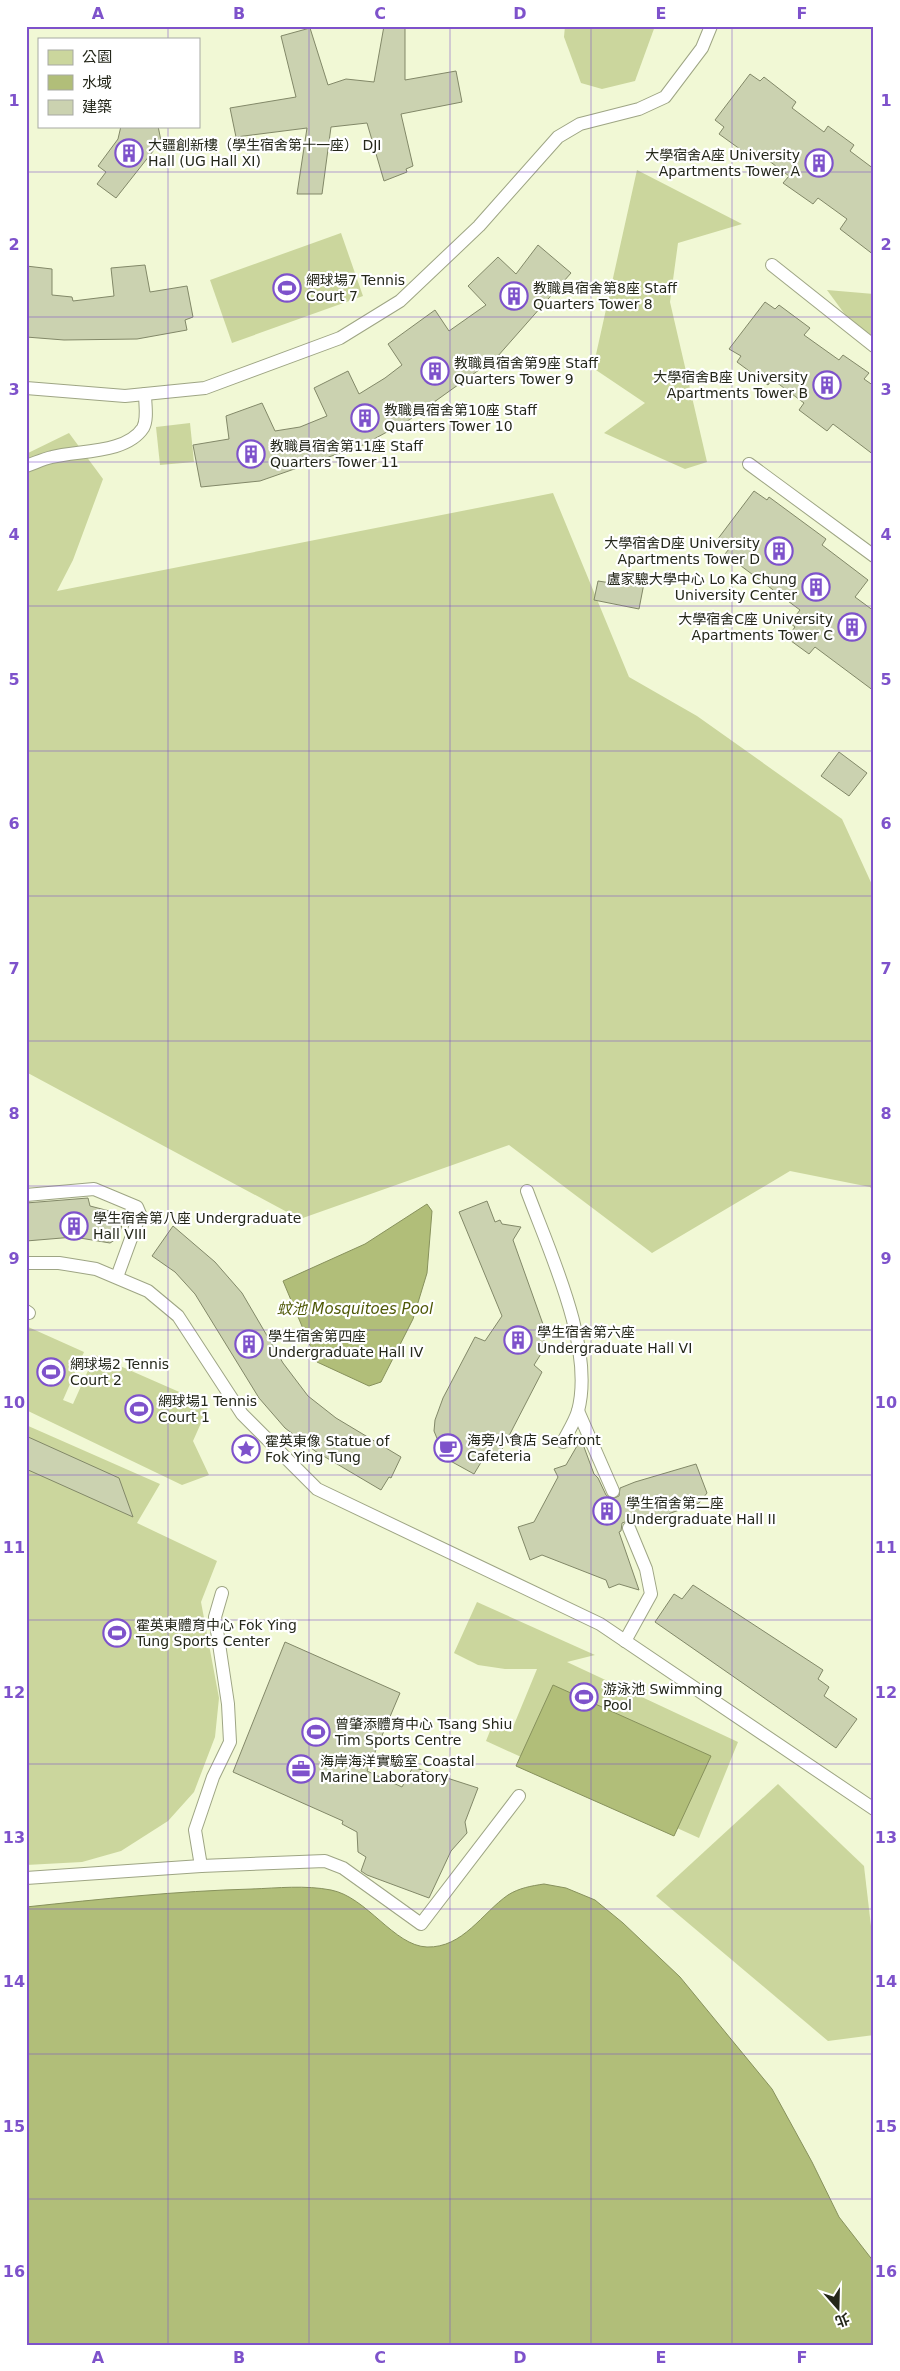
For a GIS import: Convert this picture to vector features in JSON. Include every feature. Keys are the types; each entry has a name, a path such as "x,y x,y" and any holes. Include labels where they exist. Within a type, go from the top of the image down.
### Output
{"lane":[{"path":"26,388 126,396 205,388 340,338 400,301 479,226 558,137 580,124 639,109 665,97 702,48 711,26"},
{"path":"772,265 874,346"},
{"path":"26,466 52,457 106,449 128,440 142,429 145,421 145,394"},
{"path":"749,464 874,556"},
{"path":"26,1195 94,1189 137,1208 140,1214 117,1277"},
{"path":"527,1191 567,1301 580,1345 578,1411 564,1442"},
{"path":"26,1263 58,1264 96,1269 148,1291 178,1316 242,1414 317,1489 600,1624 874,1809"},
{"path":"578,1411 613,1491"},
{"path":"625,1641 651,1594 646,1569 629,1528"},
{"path":"201,1866 195,1830 212,1777 230,1742 228,1704 215,1617 222,1593"},
{"path":"26,1878 201,1866 325,1862 343,1868 421,1924 519,1796"}],"green space":[{"path":"565,26 655,26 635,81 602,89 581,83 564,37"},
{"path":"637,170 742,224 678,243 670,302 707,462 685,469 604,433 645,403 593,368"},
{"name":"網球場7 Tennis Court 7","path":"341,233 363,296 232,343 210,280"},
{"path":"827,290 874,294 874,354"},
{"path":"190,423 194,462 160,465 156,427"},
{"path":"69,433 103,479 73,560 57,591 553,493 629,677 697,716 842,819 874,889 874,1192 870,1187 790,1171 652,1253 509,1145 300,1219 26,1072 26,454"},
{"path":"26,1326 84,1352 63,1400 73,1404 95,1355 209,1405 193,1441 209,1475 182,1485 26,1410"},
{"name":"霍英東體育中心 Fok Ying Tung Sports Center","path":"26,1425 160,1484 137,1523 217,1561 201,1602 219,1698 215,1737 194,1792 168,1821 121,1851 82,1862 26,1865"},
{"name":"游泳池 Swimming Pool","path":"477,1602 595,1655 567,1662 738,1742 699,1838 486,1741 492,1726 511,1732 537,1669 505,1669 478,1665 454,1653"},
{"path":"778,1784 864,1866 874,1952 874,2035 828,2041 656,1896"}],"water":[{"name":"蚊池 Mosquitoes Pool","path":"427,1204 432,1211 427,1273 413,1319 381,1382 369,1386 317,1362 283,1281 365,1244"},
{"path":"553,1685 711,1756 674,1836 516,1766"},
{"path":"544,1884 566,1888 595,1900 623,1923 680,1977 772,2089 812,2162 839,2217 874,2262 874,2345 26,2345 26,1907 196,1892 292,1887 321,1888 344,1894 357,1902 403,1939 415,1945 427,1947 440,1946 462,1936 508,1895 525,1888"}],"building":[{"path":"384,26 405,26 405,80 456,71 462,102 401,114 413,166 406,169 407,172 384,181 367,123 331,127 322,194 297,194 307,128 236,137 230,108 296,97 281,36 310,28 328,85 346,79 374,82"},
{"name":"大學宿舍A座 University Apartments Tower A","path":"750,74 760,81 764,77 796,102 792,108 824,132 828,126 854,145 850,151 874,169 874,255 840,229 847,219 818,198 813,204 783,183 789,176 756,151 751,157 719,134 724,127 715,120"},
{"name":"大疆創新樓（學生宿舍第十一座） DJI Hall (UG Hall XI)","path":"121,128 158,128 161,141 116,198 97,184 106,172 98,166 118,139"},
{"path":"538,245 571,273 497,357 409,420 363,445 260,481 201,487 193,445 229,439 226,416 262,403 275,431 300,427 327,416 314,388 348,371 359,394 385,378 402,365 388,344 435,310 449,331 486,305 468,286 498,257 516,274"},
{"path":"145,265 150,292 187,286 193,317 185,320 187,330 137,339 64,340 26,337 26,266 52,269 52,295 72,297 73,301 114,296 111,268"},
{"name":"大學宿舍B座 University Apartments Tower B","path":"765,302 775,309 779,305 810,328 804,335 839,360 843,355 869,373 864,379 874,386 874,455 833,424 827,431 799,410 804,403 772,379 768,385 737,362 741,356 729,349"},
{"name":"盧家驄大學中心 Lo Ka Chung University Center","path":"754,491 767,500 769,497 826,539 822,545 868,580 855,597 874,611 874,691 815,647 809,654 787,638 795,627 790,623 800,610 725,554 729,549 717,540"},
{"path":"613,571 645,578 639,609 594,600 598,581 611,583"},
{"path":"839,752 867,773 849,796 821,776"},
{"name":"學生宿舍第八座 Undergraduate Hall VIII","path":"88,1198 90,1206 125,1215 118,1238 110,1243 74,1237 26,1241 26,1203"},
{"name":"學生宿舍第六座 Undergraduate Hall VI","path":"487,1201 495,1222 500,1220 502,1224 521,1227 513,1240 544,1327 544,1349 534,1365 542,1372 497,1459 486,1454 474,1474 445,1458 434,1431 435,1420 443,1398 475,1337 485,1341 502,1316 459,1212"},
{"name":"學生宿舍第四座 Undergraduate Hall IV","path":"173,1226 215,1262 242,1293 283,1363 308,1396 336,1418 401,1457 391,1478 389,1477 381,1490 315,1451 285,1428 259,1398 195,1294 175,1272 152,1256"},
{"path":"26,1436 119,1478 133,1517 26,1469"},
{"name":"學生宿舍第二座 Undergraduate Hall II","path":"581,1439 594,1474 606,1495 612,1499 619,1496 620,1488 696,1464 707,1493 699,1503 637,1525 631,1520 622,1523 621,1531 619,1532 639,1590 619,1584 609,1588 606,1580 542,1555 530,1560 518,1527 534,1522 558,1477 554,1469 566,1465"},
{"path":"693,1585 823,1670 818,1679 829,1687 824,1696 857,1719 836,1748 655,1622 674,1594 682,1599"},
{"name":"曾肇添體育中心 Tsang Shiu Tim Sports Centre","path":"285,1642 400,1693 367,1771 402,1787 413,1767 478,1788 465,1822 467,1833 451,1851 429,1898 367,1875 361,1871 366,1857 358,1852 357,1832 342,1824 343,1821 233,1772"}],"place":[{"name":"大疆創新樓（學生宿舍第十一座） DJI Hall (UG Hall XI)","path":"129,153"},
{"name":"大學宿舍A座 University Apartments Tower A","path":"819,163"},
{"name":"網球場7 Tennis Court 7","path":"287,288"},
{"name":"教職員宿舍第8座 Staff Quarters Tower 8","path":"514,296"},
{"name":"教職員宿舍第9座 Staff Quarters Tower 9","path":"435,371"},
{"name":"大學宿舍B座 University Apartments Tower B","path":"827,385"},
{"name":"教職員宿舍第10座 Staff Quarters Tower 10","path":"365,418"},
{"name":"教職員宿舍第11座 Staff Quarters Tower 11","path":"251,454"},
{"name":"大學宿舍D座 University Apartments Tower D","path":"779,551"},
{"name":"盧家驄大學中心 Lo Ka Chung University Center","path":"816,587"},
{"name":"大學宿舍C座 University Apartments Tower C","path":"852,627"},
{"name":"學生宿舍第八座 Undergraduate Hall VIII","path":"74,1226"},
{"name":"學生宿舍第六座 Undergraduate Hall VI","path":"518,1340"},
{"name":"學生宿舍第四座 Undergraduate Hall IV","path":"249,1344"},
{"name":"網球場2 Tennis Court 2","path":"51,1372"},
{"name":"網球場1 Tennis Court 1","path":"139,1409"},
{"name":"海旁小食店 Seafront Cafeteria","path":"448,1448"},
{"name":"霍英東像 Statue of Fok Ying Tung","path":"246,1449"},
{"name":"學生宿舍第二座 Undergraduate Hall II","path":"607,1511"},
{"name":"霍英東體育中心 Fok Ying Tung Sports Center","path":"117,1633"},
{"name":"游泳池 Swimming Pool","path":"584,1697"},
{"name":"曾肇添體育中心 Tsang Shiu Tim Sports Centre","path":"316,1732"},
{"name":"海岸海洋實驗室 Coastal Marine Laboratory","path":"301,1769"}]}
